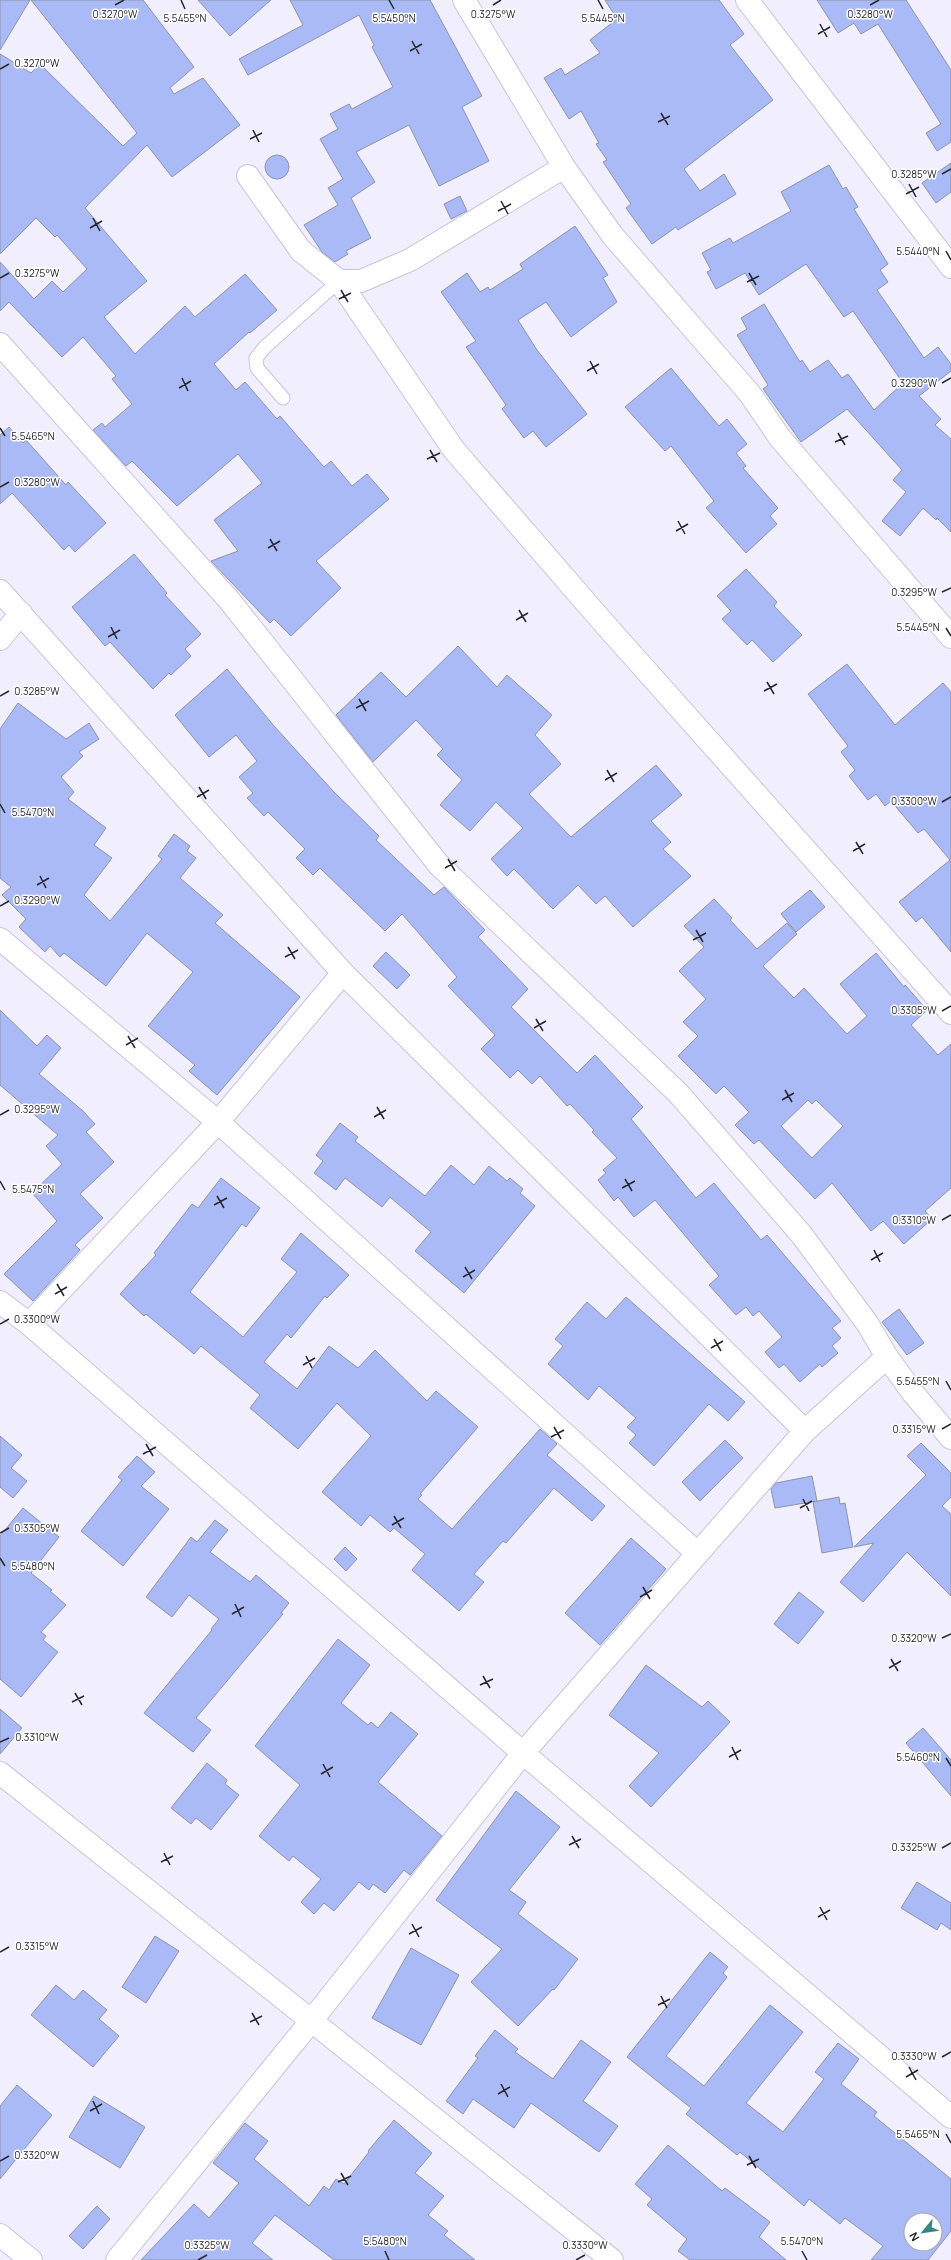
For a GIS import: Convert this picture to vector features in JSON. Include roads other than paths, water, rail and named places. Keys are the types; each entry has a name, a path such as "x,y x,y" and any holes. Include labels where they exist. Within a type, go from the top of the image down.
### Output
{"street":[{"path":"464,0 564,167 614,236 750,394 780,438 951,637"},
{"path":"747,0 951,267"},
{"path":"338,281 361,281 410,260 564,167"},
{"path":"248,176 301,251 338,281 454,450 602,621 951,1013"},
{"path":"0,344 228,600 439,865 678,1093 801,1234 867,1323 887,1357 913,1393 951,1438"},
{"path":"0,591 344,973 805,1430"},
{"path":"0,639 21,613"},
{"path":"0,939 218,1122 696,1552"},
{"path":"29,1324 218,1122 344,973"},
{"path":"0,1302 29,1324 523,1753 951,2117"},
{"path":"117,2260 312,2020 523,1753 696,1552 805,1430 887,1357"},
{"path":"0,1773 612,2260"},
{"path":"0,2236 32,2260"}],"lane":[{"path":"283,398 257,368 256,358 265,347 338,281"}]}
